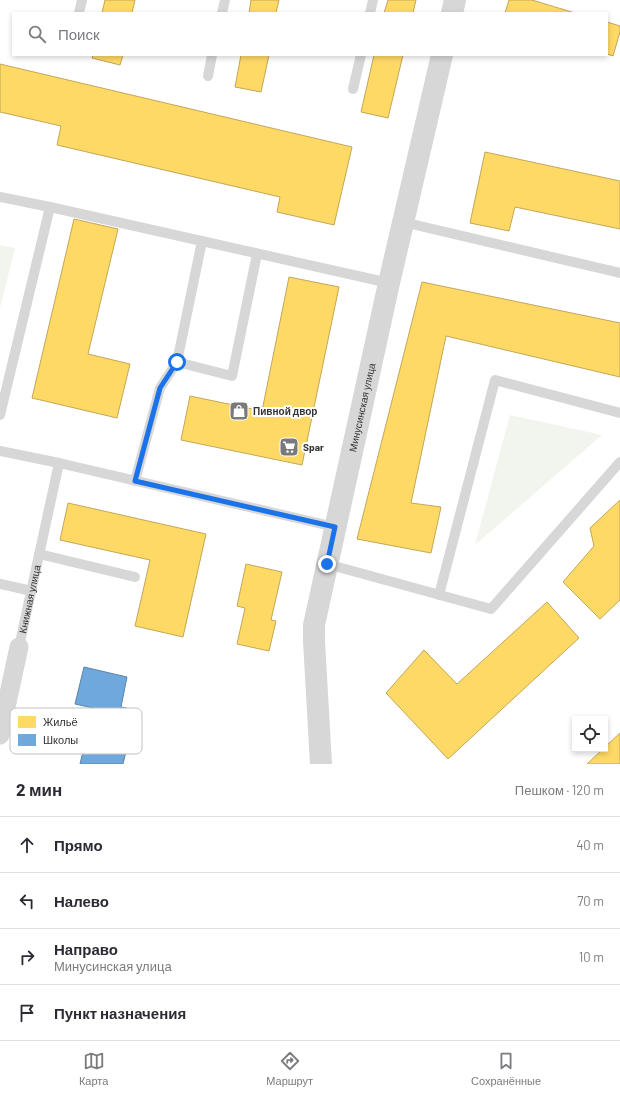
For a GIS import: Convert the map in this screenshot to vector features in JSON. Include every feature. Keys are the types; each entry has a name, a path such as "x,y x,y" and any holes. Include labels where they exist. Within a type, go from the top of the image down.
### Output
{"street":[{"path":"452,12 455,0"},
{"name":"Минусинская улица","path":"321,764 314,625 389,283 442,56"},
{"name":"Книжная улица","path":"0,735 19,647"}],"lane":[{"path":"79,12 82,0"},
{"path":"222,12 225,0"},
{"path":"370,12 373,0"},
{"path":"208,76 212,56"},
{"path":"353,89 361,56"},
{"path":"0,197 389,283"},
{"path":"0,415 50,207"},
{"path":"403,222 620,273"},
{"path":"135,481 160,388 177,362 202,241"},
{"path":"177,362 232,376 257,254"},
{"path":"439,595 495,380 620,413"},
{"path":"0,451 59,463 335,527"},
{"path":"327,564 491,610 620,462"},
{"name":"Книжная улица","path":"19,647 59,463"},
{"path":"40,554 135,577"},
{"path":"0,584 32,591"}],"shaded area":[{"path":"0,245 15,248 0,308"},
{"path":"510,415 602,435 475,545"}],"building: Жильё":[{"path":"105,0 135,0 132,12 102,12"},
{"path":"251,0 279,0 276,12 249,12"},
{"path":"388,0 416,0 413,12 384,12"},
{"path":"509,0 532,0 572,12 505,12"},
{"path":"608,22 620,26 620,32 613,56 608,54"},
{"path":"93,56 123,56 120,65 92,58"},
{"path":"241,56 269,56 261,92 235,87"},
{"path":"374,56 403,56 388,118 361,112"},
{"path":"0,64 352,147 334,225 277,212 280,197 57,145 61,126 0,112"},
{"path":"485,152 620,181 620,229 515,207 509,231 470,223"},
{"path":"74,219 118,229 88,354 130,364 117,418 32,398"},
{"path":"289,277 339,287 302,465 181,440 190,396 262,411"},
{"path":"422,282 620,323 620,377 446,336 411,503 441,507 431,553 357,539"},
{"path":"620,500 620,600 600,619 563,582 594,546 590,528"},
{"path":"68,503 206,534 183,637 135,626 150,560 60,540"},
{"path":"246,564 282,572 271,620 276,621 269,651 237,644 245,608 237,606"},
{"path":"547,602 579,638 448,759 386,693 424,650 457,684"},
{"path":"620,733 620,764 587,764 600,752 608,752 608,744"}],"building: Школы":[{"path":"84,667 127,677 121,707 126,708 93,708 75,704"},
{"path":"82,754 125,754 123,764 80,764"}],"place":[{"name":"Пивной двор","path":"239,411"},
{"name":"Spar","path":"289,447"}],"route":[{"path":"177,362 160,388 135,481 335,527 327,564"}]}
